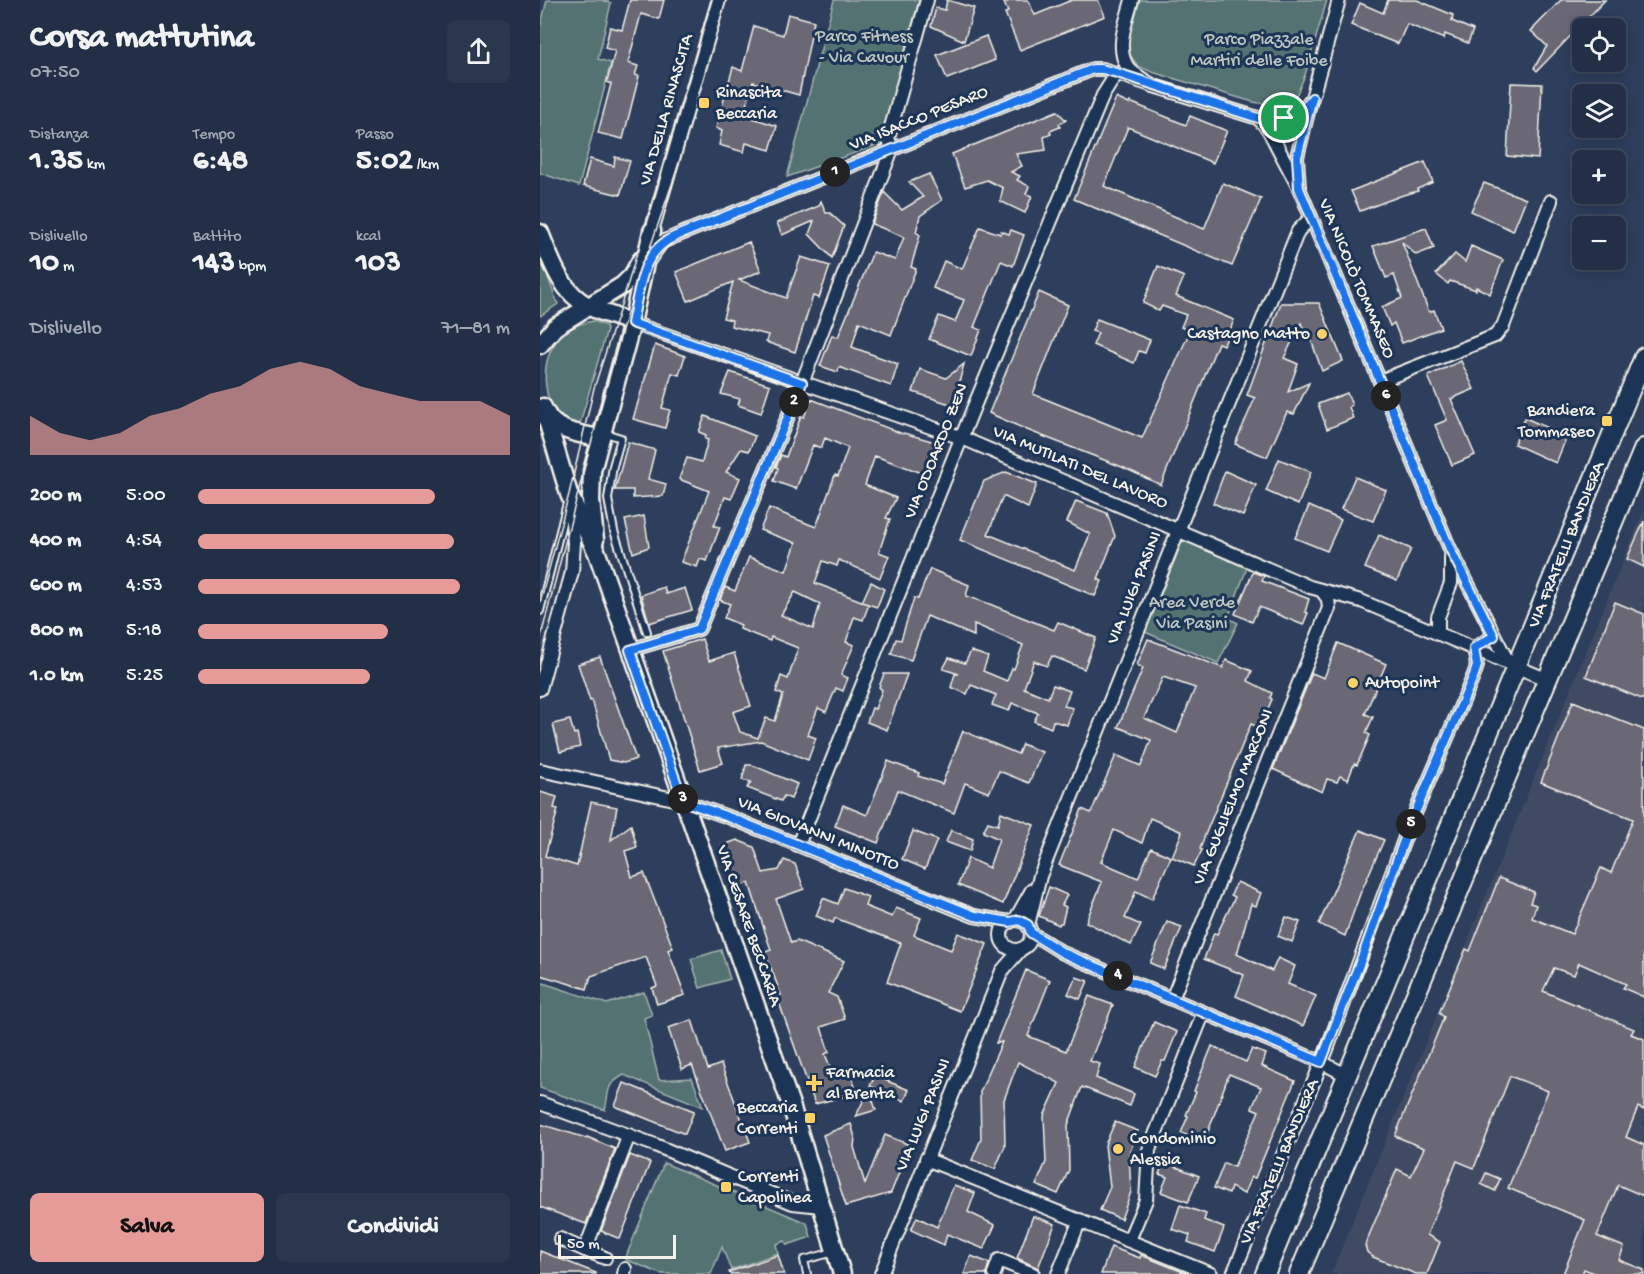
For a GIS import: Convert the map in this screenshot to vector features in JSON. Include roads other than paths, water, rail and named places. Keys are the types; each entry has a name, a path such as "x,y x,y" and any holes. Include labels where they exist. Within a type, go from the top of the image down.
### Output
{"main road":[{"name":"VIA FRATELLI BANDIERA","path":"1265,1274 1348,1076 1512,664 1644,357"},
{"name":"VIA FRATELLI BANDIERA","path":"1299,1274 1644,448"}],"street":[{"name":"VIA DELLA RINASCITA","path":"652,231 719,0"},
{"path":"630,650 699,629 802,383 892,149 888,138 927,0"},
{"path":"1132,0 1123,33 1123,50 1128,66 1154,86"},
{"path":"1299,188 1297,157 1339,0"},
{"name":"VIA ISACCO PESARO","path":"645,265 656,248 668,240 1093,69 1117,73 1258,118 1284,118 1301,112 1312,98"},
{"name":"VIA ODOARDO ZEN","path":"798,845 1103,95 1117,73"},
{"path":"1258,118 1268,129 1299,188"},
{"name":"VIA NICOLÒ TOMMASEO","path":"1299,188 1450,549 1494,636 1512,664"},
{"path":"1380,381 1496,336 1503,326 1551,201"},
{"name":"VIA LUIGI PASINI","path":"1029,929 1040,876 1298,231 1311,218"},
{"path":"597,553 591,500 592,471 632,323 652,231"},
{"path":"540,345 555,327 619,289 632,276 652,231"},
{"path":"540,233 561,280 570,291 588,306 632,323"},
{"name":"VIA MUTILATI DEL LAVORO","path":"632,323 962,438 1310,587 1353,599 1512,664"},
{"path":"541,403 548,418 560,428 601,435"},
{"name":"VIA CESARE BECCARIA","path":"541,403 569,494 597,553 791,1105 842,1274"},
{"path":"540,689 572,572 574,543 569,494"},
{"name":"VIA NICOLÒ TOMMASEO","path":"1438,634 1438,617 1451,583 1450,549"},
{"path":"1451,583 1468,583"},
{"path":"1322,591 1328,599 1329,608 1353,599"},
{"name":"VIA GUGLIELMO MARCONI","path":"1172,999 1329,608"},
{"path":"1474,648 1494,636"},
{"name":"VIA FRATELLI BANDIERA","path":"1233,1274 1321,1062 1407,832 1474,675 1477,666 1474,648"},
{"path":"1512,664 1548,680"},
{"name":"VIA GIOVANNI MINOTTO","path":"540,770 683,801 975,916 1012,921"},
{"name":"VIA LUIGI PASINI","path":"1012,921 1040,876"},
{"name":"VIA GIOVANNI MINOTTO","path":"975,916 1003,940"},
{"path":"1063,953 1009,948 1003,940 1003,928 1012,921 1029,929 1063,953 1321,1062 1348,1076"},
{"path":"1024,948 1030,942 1029,929"},
{"name":"VIA LUIGI PASINI","path":"880,1274 1002,970 1003,940"},
{"name":"VIA LUIGI PASINI","path":"1002,970 1024,948"},
{"path":"1129,1240 1146,1200 1149,1150 1203,1014"},
{"path":"540,1103 629,1135 793,1203 822,1206"},
{"path":"585,1250 629,1135"},
{"path":"926,1159 1211,1274"},
{"path":"1058,1274 1080,1220"},
{"path":"560,1239 605,1258"},
{"path":"994,1274 999,1260 1033,1274"}],"lane":[{"path":"601,435 621,438 613,466 608,499 615,531 646,632"},
{"path":"540,611 569,494"},
{"path":"591,500 608,499"},
{"path":"807,1274 804,1260 835,1251"}],"tram line":[{"path":"540,603 594,388 629,280 711,0"},
{"path":"540,640 625,320 680,161 726,0"}],"place":[{"name":"Rinascita Beccaria","path":"704,103"},
{"name":"Castagno Matto","path":"1322,334"},
{"name":"Bandiera Tommaseo","path":"1607,421"},
{"name":"Autopoint","path":"1353,683"},
{"name":"Farmacia al Brenta","path":"814,1083"},
{"name":"Beccaria Correnti","path":"810,1118"},
{"name":"Condominio Alessia","path":"1118,1149"},
{"name":"Correnti Capolinea","path":"726,1187"}],"park label":[{"name":"Parco Fitness - Via Cavour","path":"864,47"},
{"name":"Parco Piazzale Martiri delle Foibe","path":"1259,50"},
{"name":"Area Verde Via Pasini","path":"1192,613"}]}
